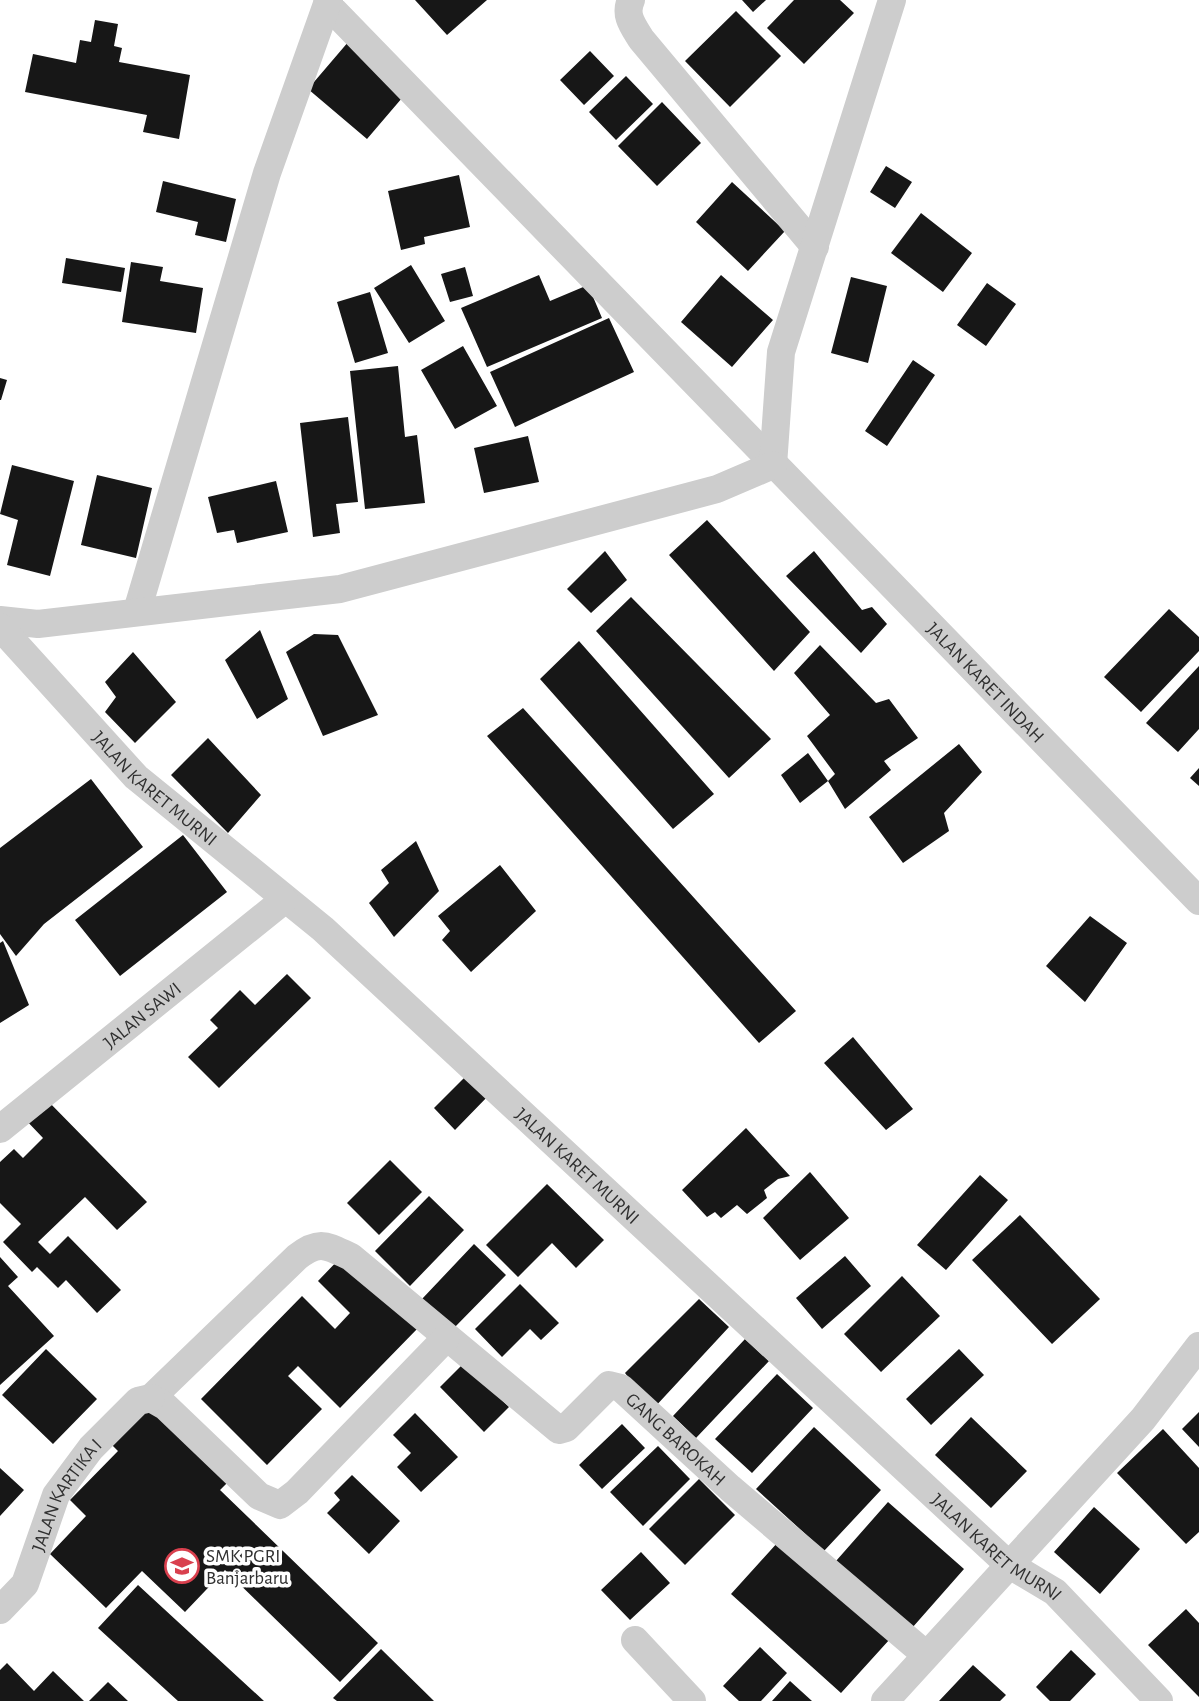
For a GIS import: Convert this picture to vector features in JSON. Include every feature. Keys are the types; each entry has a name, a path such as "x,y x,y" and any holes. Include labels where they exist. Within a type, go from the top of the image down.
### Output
{"street":[{"path":"631,0 627,9 630,22 641,39 815,247"},
{"path":"0,620 38,624 340,589 717,489 773,465 781,352 892,0"},
{"path":"137,611 267,173 328,2"},
{"name":"JALAN KARET INDAH","path":"328,2 773,465 1199,901"},
{"name":"JALAN KARET MURNI","path":"0,627 136,777 333,939 1008,1564 1055,1592 1159,1701"},
{"name":"JALAN SAWI","path":"0,1129 284,900"},
{"name":"GANG BAROKAH","path":"324,1244 351,1257 559,1430 566,1428 609,1385 621,1388 730,1488 925,1654"},
{"name":"JALAN KARTIKA I","path":"0,1610 25,1584 56,1494 91,1448 138,1401 151,1398 297,1256 310,1247 324,1244"},
{"path":"151,1398 165,1406 259,1496 280,1505 296,1492 446,1338"},
{"path":"885,1701 925,1654 1143,1419 1199,1346"},
{"path":"635,1640 692,1701"}],"building":[{"path":"415,0 487,0 447,35"},
{"path":"742,0 766,0 753,12"},
{"path":"794,0 840,0 854,13 804,64 767,28"},
{"path":"736,11 781,56 730,107 685,61"},
{"path":"95,20 118,24 114,46 122,48 119,62 190,75 179,139 143,132 147,115 25,92 33,54 76,63 80,40 91,42"},
{"path":"349,41 408,91 367,139 308,89"},
{"path":"590,51 614,76 584,105 560,80"},
{"path":"626,76 653,104 616,140 589,112"},
{"path":"662,102 701,143 657,186 618,146"},
{"path":"886,166 912,182 895,208 870,192"},
{"path":"459,175 470,227 424,237 425,244 401,250 388,191"},
{"path":"163,181 236,199 226,242 195,235 198,222 156,212"},
{"path":"732,182 785,231 748,271 696,222"},
{"path":"921,213 972,253 943,292 891,253"},
{"path":"66,258 125,268 121,292 62,283"},
{"path":"131,262 163,267 160,281 203,288 196,333 122,322"},
{"path":"411,265 445,321 409,343 374,288"},
{"path":"465,267 473,296 450,302 441,274"},
{"path":"539,275 550,301 588,285 602,318 487,367 461,308"},
{"path":"721,275 773,320 732,367 681,322"},
{"path":"851,277 887,286 868,363 831,353"},
{"path":"987,283 1016,304 986,346 957,325"},
{"path":"370,292 388,353 355,363 337,302"},
{"path":"609,318 634,372 515,427 490,372"},
{"path":"463,346 497,406 455,429 421,370"},
{"path":"913,360 935,375 887,446 865,431"},
{"path":"398,366 405,437 417,435 425,503 365,509 350,371"},
{"path":"0,378 7,380 1,400 0,400"},
{"path":"348,417 358,502 336,504 340,533 313,537 300,423"},
{"path":"528,436 539,482 484,493 474,448"},
{"path":"12,465 74,481 50,576 7,565 18,520 0,514"},
{"path":"97,475 152,488 136,558 81,545"},
{"path":"276,481 288,532 237,543 234,530 217,533 208,497"},
{"path":"707,520 810,632 774,671 669,555"},
{"path":"605,551 627,580 591,613 567,589"},
{"path":"814,551 862,610 872,607 887,624 861,653 786,576"},
{"path":"631,597 771,739 729,778 596,631"},
{"path":"1169,609 1199,637 1199,651 1141,712 1104,677"},
{"path":"260,630 288,699 257,719 225,660"},
{"path":"314,634 338,635 378,715 323,736 286,652"},
{"path":"579,641 714,794 673,829 540,679"},
{"path":"820,645 876,703 889,699 918,738 884,761 891,770 845,809 828,781 835,774 807,736 830,715 794,673"},
{"path":"133,652 176,702 135,743 105,712 116,697 105,682"},
{"path":"1199,666 1199,729 1178,752 1146,723"},
{"path":"523,708 796,1011 759,1043 487,736"},
{"path":"208,738 261,795 228,833 171,775"},
{"path":"959,744 982,772 944,813 949,831 903,863 869,817"},
{"path":"808,753 828,781 800,803 781,775"},
{"path":"1199,768 1199,786 1190,778"},
{"path":"91,779 143,847 44,924 16,956 0,934 0,848"},
{"path":"183,835 227,892 120,976 75,920"},
{"path":"416,841 439,891 394,937 369,903 389,883 381,870"},
{"path":"500,865 536,911 471,972 442,940 450,931 438,916"},
{"path":"1090,916 1127,943 1085,1002 1046,966"},
{"path":"3,941 29,1005 0,1023 0,943"},
{"path":"287,974 311,998 219,1088 188,1057 218,1028 210,1020 240,990 255,1005"},
{"path":"853,1037 913,1109 886,1130 824,1063"},
{"path":"469,1073 490,1094 455,1130 434,1108"},
{"path":"44,1097 147,1202 117,1230 85,1197 38,1242 50,1254 68,1236 121,1290 97,1313 66,1280 58,1288 37,1267 32,1272 3,1242 21,1224 0,1203 0,1162 14,1149 23,1158 43,1138 23,1117"},
{"path":"746,1128 790,1176 778,1179 764,1190 767,1198 747,1214 737,1205 721,1218 715,1212 707,1217 682,1190"},
{"path":"390,1160 422,1192 379,1235 347,1203"},
{"path":"810,1172 849,1218 800,1260 763,1218"},
{"path":"980,1175 1008,1200 946,1270 917,1245"},
{"path":"547,1184 604,1240 576,1268 552,1243 518,1277 486,1245"},
{"path":"429,1196 464,1230 410,1286 375,1251"},
{"path":"1020,1215 1100,1299 1052,1344 972,1260"},
{"path":"474,1244 506,1275 453,1329 422,1299"},
{"path":"343,1255 418,1328 340,1408 298,1366 288,1376 322,1409 267,1465 201,1399 302,1296 335,1329 350,1313 318,1281"},
{"path":"845,1256 871,1286 822,1329 796,1298"},
{"path":"0,1257 18,1277 8,1286 54,1336 0,1385"},
{"path":"902,1276 940,1316 881,1372 844,1334"},
{"path":"520,1284 559,1323 541,1340 530,1329 502,1357 475,1329"},
{"path":"699,1299 729,1327 653,1409 625,1373"},
{"path":"745,1339 769,1361 696,1438 673,1416"},
{"path":"46,1349 97,1399 53,1444 2,1395"},
{"path":"959,1349 984,1375 931,1425 906,1399"},
{"path":"464,1363 509,1407 484,1432 440,1387"},
{"path":"777,1374 813,1408 752,1473 715,1439"},
{"path":"151,1404 230,1480 220,1490 378,1643 340,1682 225,1570 185,1612 142,1571 106,1608 50,1554 86,1516 70,1500 118,1451 112,1445"},
{"path":"1199,1412 1199,1447 1182,1429"},
{"path":"415,1413 458,1457 421,1492 397,1467 411,1453 393,1435"},
{"path":"971,1417 1027,1471 991,1508 935,1455"},
{"path":"622,1424 645,1448 602,1489 579,1465"},
{"path":"814,1427 881,1490 824,1551 756,1489"},
{"path":"1163,1429 1199,1468 1199,1532 1186,1544 1117,1473"},
{"path":"658,1446 690,1479 643,1526 610,1492"},
{"path":"0,1468 24,1490 0,1516"},
{"path":"352,1475 400,1521 369,1554 327,1513 340,1500 334,1493"},
{"path":"699,1479 735,1515 685,1565 649,1529"},
{"path":"888,1502 964,1569 912,1628 836,1561"},
{"path":"1094,1507 1140,1549 1100,1594 1054,1552"},
{"path":"779,1541 890,1639 841,1693 731,1594"},
{"path":"641,1552 670,1583 630,1620 601,1590"},
{"path":"138,1585 264,1701 178,1701 98,1628"},
{"path":"1186,1609 1199,1623 1199,1697 1148,1645"},
{"path":"760,1647 787,1673 761,1701 739,1701 723,1686"},
{"path":"381,1649 434,1701 337,1701 333,1698"},
{"path":"1071,1650 1096,1674 1070,1701 1050,1701 1036,1687"},
{"path":"7,1663 34,1691 53,1671 84,1701 0,1701 0,1670"},
{"path":"973,1665 1006,1695 1000,1701 939,1701"},
{"path":"790,1681 812,1701 772,1701"},
{"path":"108,1682 128,1701 89,1701"}],"place":[{"name":"SMK PGRI Banjarbaru","path":"182,1566"}]}
